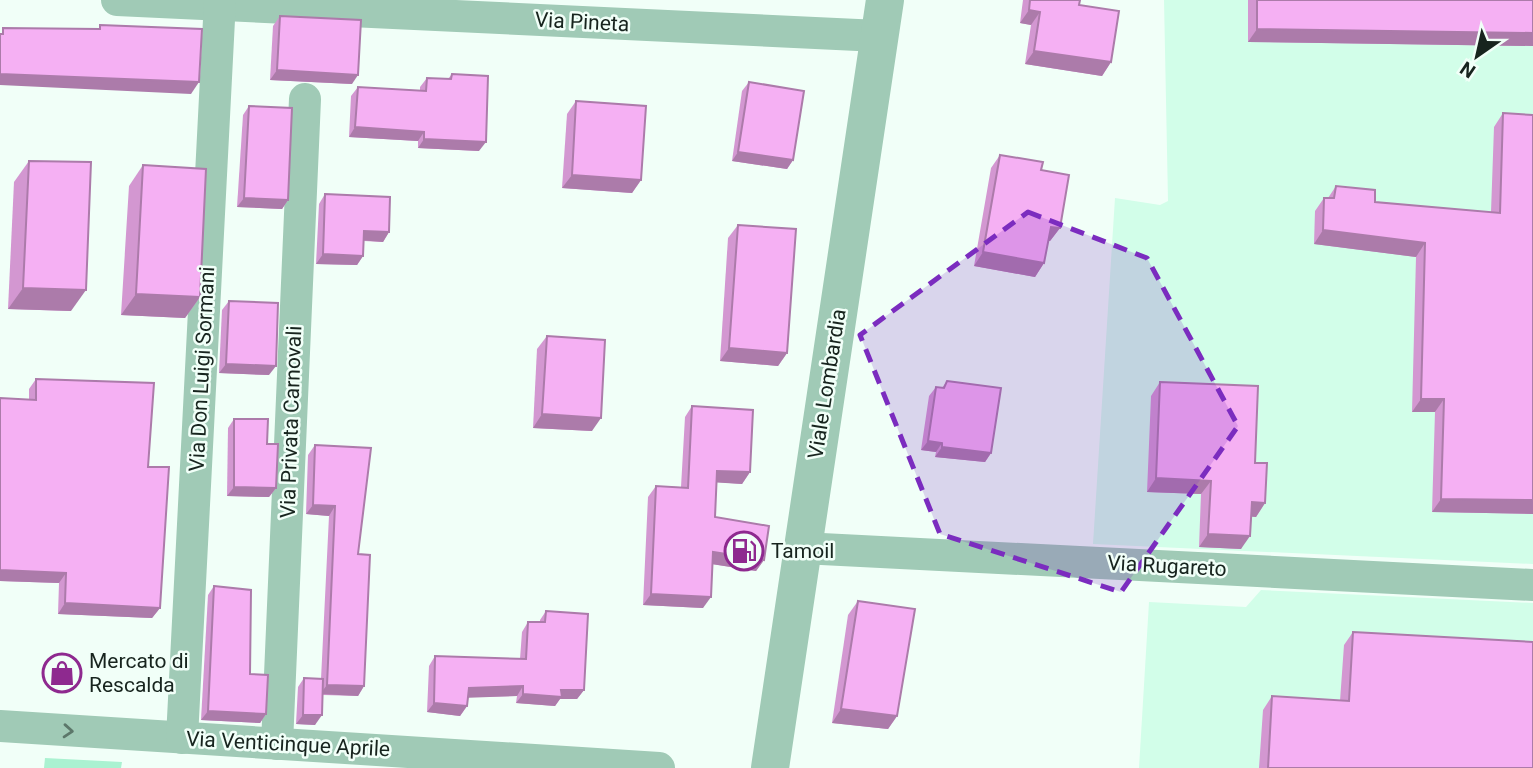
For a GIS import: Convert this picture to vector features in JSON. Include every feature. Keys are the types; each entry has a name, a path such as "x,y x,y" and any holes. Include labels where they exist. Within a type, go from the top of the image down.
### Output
{"street":[{"name":"Via Pineta","path":"117,0 882,18"},
{"name":"Via Don Luigi Sormani","path":"182,738 220,2"},
{"name":"Viale Lombardia","path":"770,768 882,18"},
{"name":"Via Privata Carnovali","path":"277,744 305,99"},
{"name":"Via Rugareto","path":"802,548 1533,585"},
{"name":"Via Venticinque Aprile","path":"0,726 277,744 342,757 659,768"}],"highlighted area":[{"path":"1028,212 1147,258 1238,426 1121,592 940,534 860,335"}],"shaded area":[{"path":"1164,0 1533,0 1533,564 1093,544 1115,198 1160,205 1168,201"},
{"path":"1261,590 1533,603 1533,768 1139,768 1149,602 1246,607"},
{"path":"45,758 122,762 121,768 44,768"}],"building":[{"path":"1030,0 1080,0 1079,5 1119,11 1111,62 1034,51 1040,12 1029,10"},
{"path":"1257,0 1533,0 1533,33 1257,29"},
{"path":"280,16 361,20 358,75 277,70"},
{"path":"100,25 202,29 199,82 0,74 0,34 3,34 3,28 100,29"},
{"path":"452,74 488,76 486,142 424,139 424,132 355,127 358,87 426,91 427,78 451,79"},
{"path":"749,82 804,91 793,160 738,152"},
{"path":"576,101 646,106 641,180 572,175"},
{"path":"249,106 292,108 288,200 244,198"},
{"path":"1503,113 1533,115 1533,500 1441,499 1444,399 1421,399 1425,243 1323,230 1324,198 1334,198 1336,186 1375,190 1375,202 1500,213"},
{"path":"1000,155 1043,162 1041,170 1069,175 1060,228 1051,227 1044,263 983,252"},
{"path":"29,161 91,162 86,290 23,288"},
{"path":"143,165 206,169 200,297 136,294"},
{"path":"325,194 390,197 389,232 364,231 363,256 323,254"},
{"path":"738,225 796,229 787,353 729,348"},
{"path":"229,301 278,303 276,366 226,364"},
{"path":"547,336 605,340 601,418 542,414"},
{"path":"36,379 154,383 148,467 169,467 160,608 65,603 66,573 0,570 0,398 36,400"},
{"path":"947,381 1001,388 991,453 942,447 942,443 928,441 936,387 944,388"},
{"path":"1160,382 1258,386 1255,463 1267,463 1265,503 1252,502 1250,536 1208,534 1211,481 1156,478"},
{"path":"692,406 753,410 750,472 717,471 715,517 769,526 764,560 713,552 711,597 651,594 656,486 688,488"},
{"path":"234,419 268,419 267,444 278,444 276,488 234,487"},
{"path":"315,445 371,448 358,554 370,555 364,686 327,685 335,506 313,505"},
{"path":"214,586 251,590 250,674 268,675 266,714 208,711"},
{"path":"858,601 915,609 897,716 841,709"},
{"path":"546,611 588,614 584,690 561,690 562,697 523,694 523,686 469,688 467,706 434,703 435,656 526,659 528,622 545,622"},
{"path":"1353,632 1533,642 1533,768 1268,768 1272,696 1349,701"},
{"path":"304,678 323,679 322,715 303,715"}],"place":[{"name":"Tamoil","path":"744,551"},
{"name":"Mercato di Rescalda","path":"62,673"}]}
